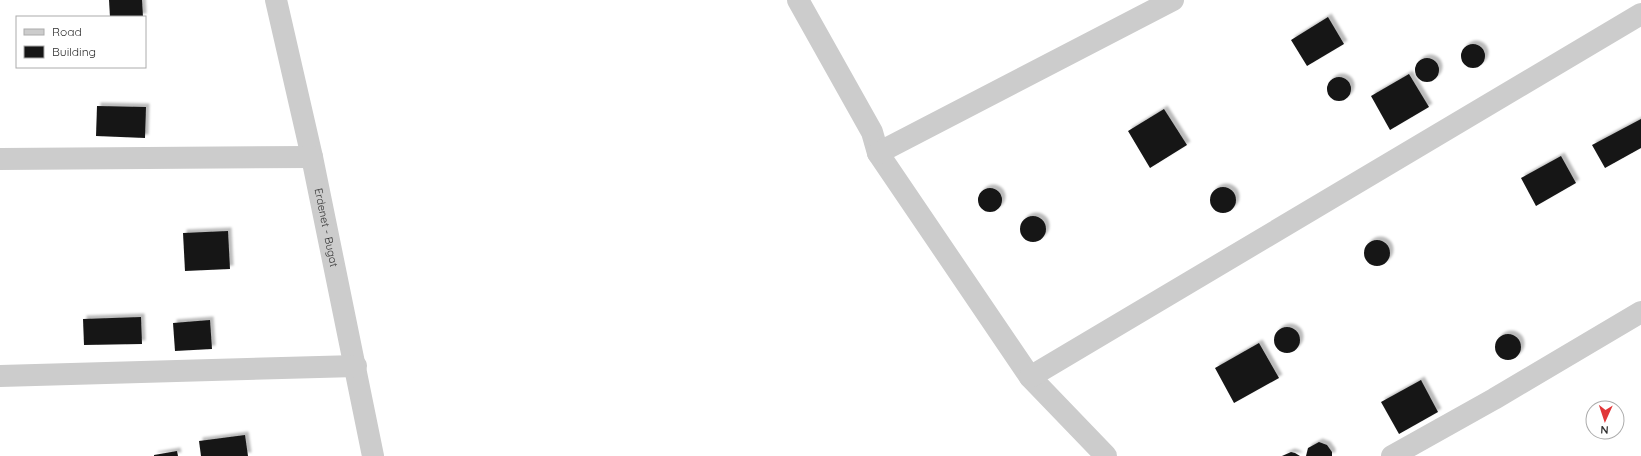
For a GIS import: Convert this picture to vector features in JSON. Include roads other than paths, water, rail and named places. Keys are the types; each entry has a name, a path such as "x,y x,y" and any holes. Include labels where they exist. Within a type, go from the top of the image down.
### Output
{"street":[{"name":"Erdenet - Bugat","path":"276,0 312,157 356,366 373,456"},
{"path":"798,0 872,132 878,153 1030,377 1106,456"},
{"path":"878,153 1173,0"},
{"path":"1030,377 1641,14"},
{"path":"0,159 312,157"},
{"path":"1392,456 1494,399 1641,312"},
{"path":"0,376 356,366"}]}
